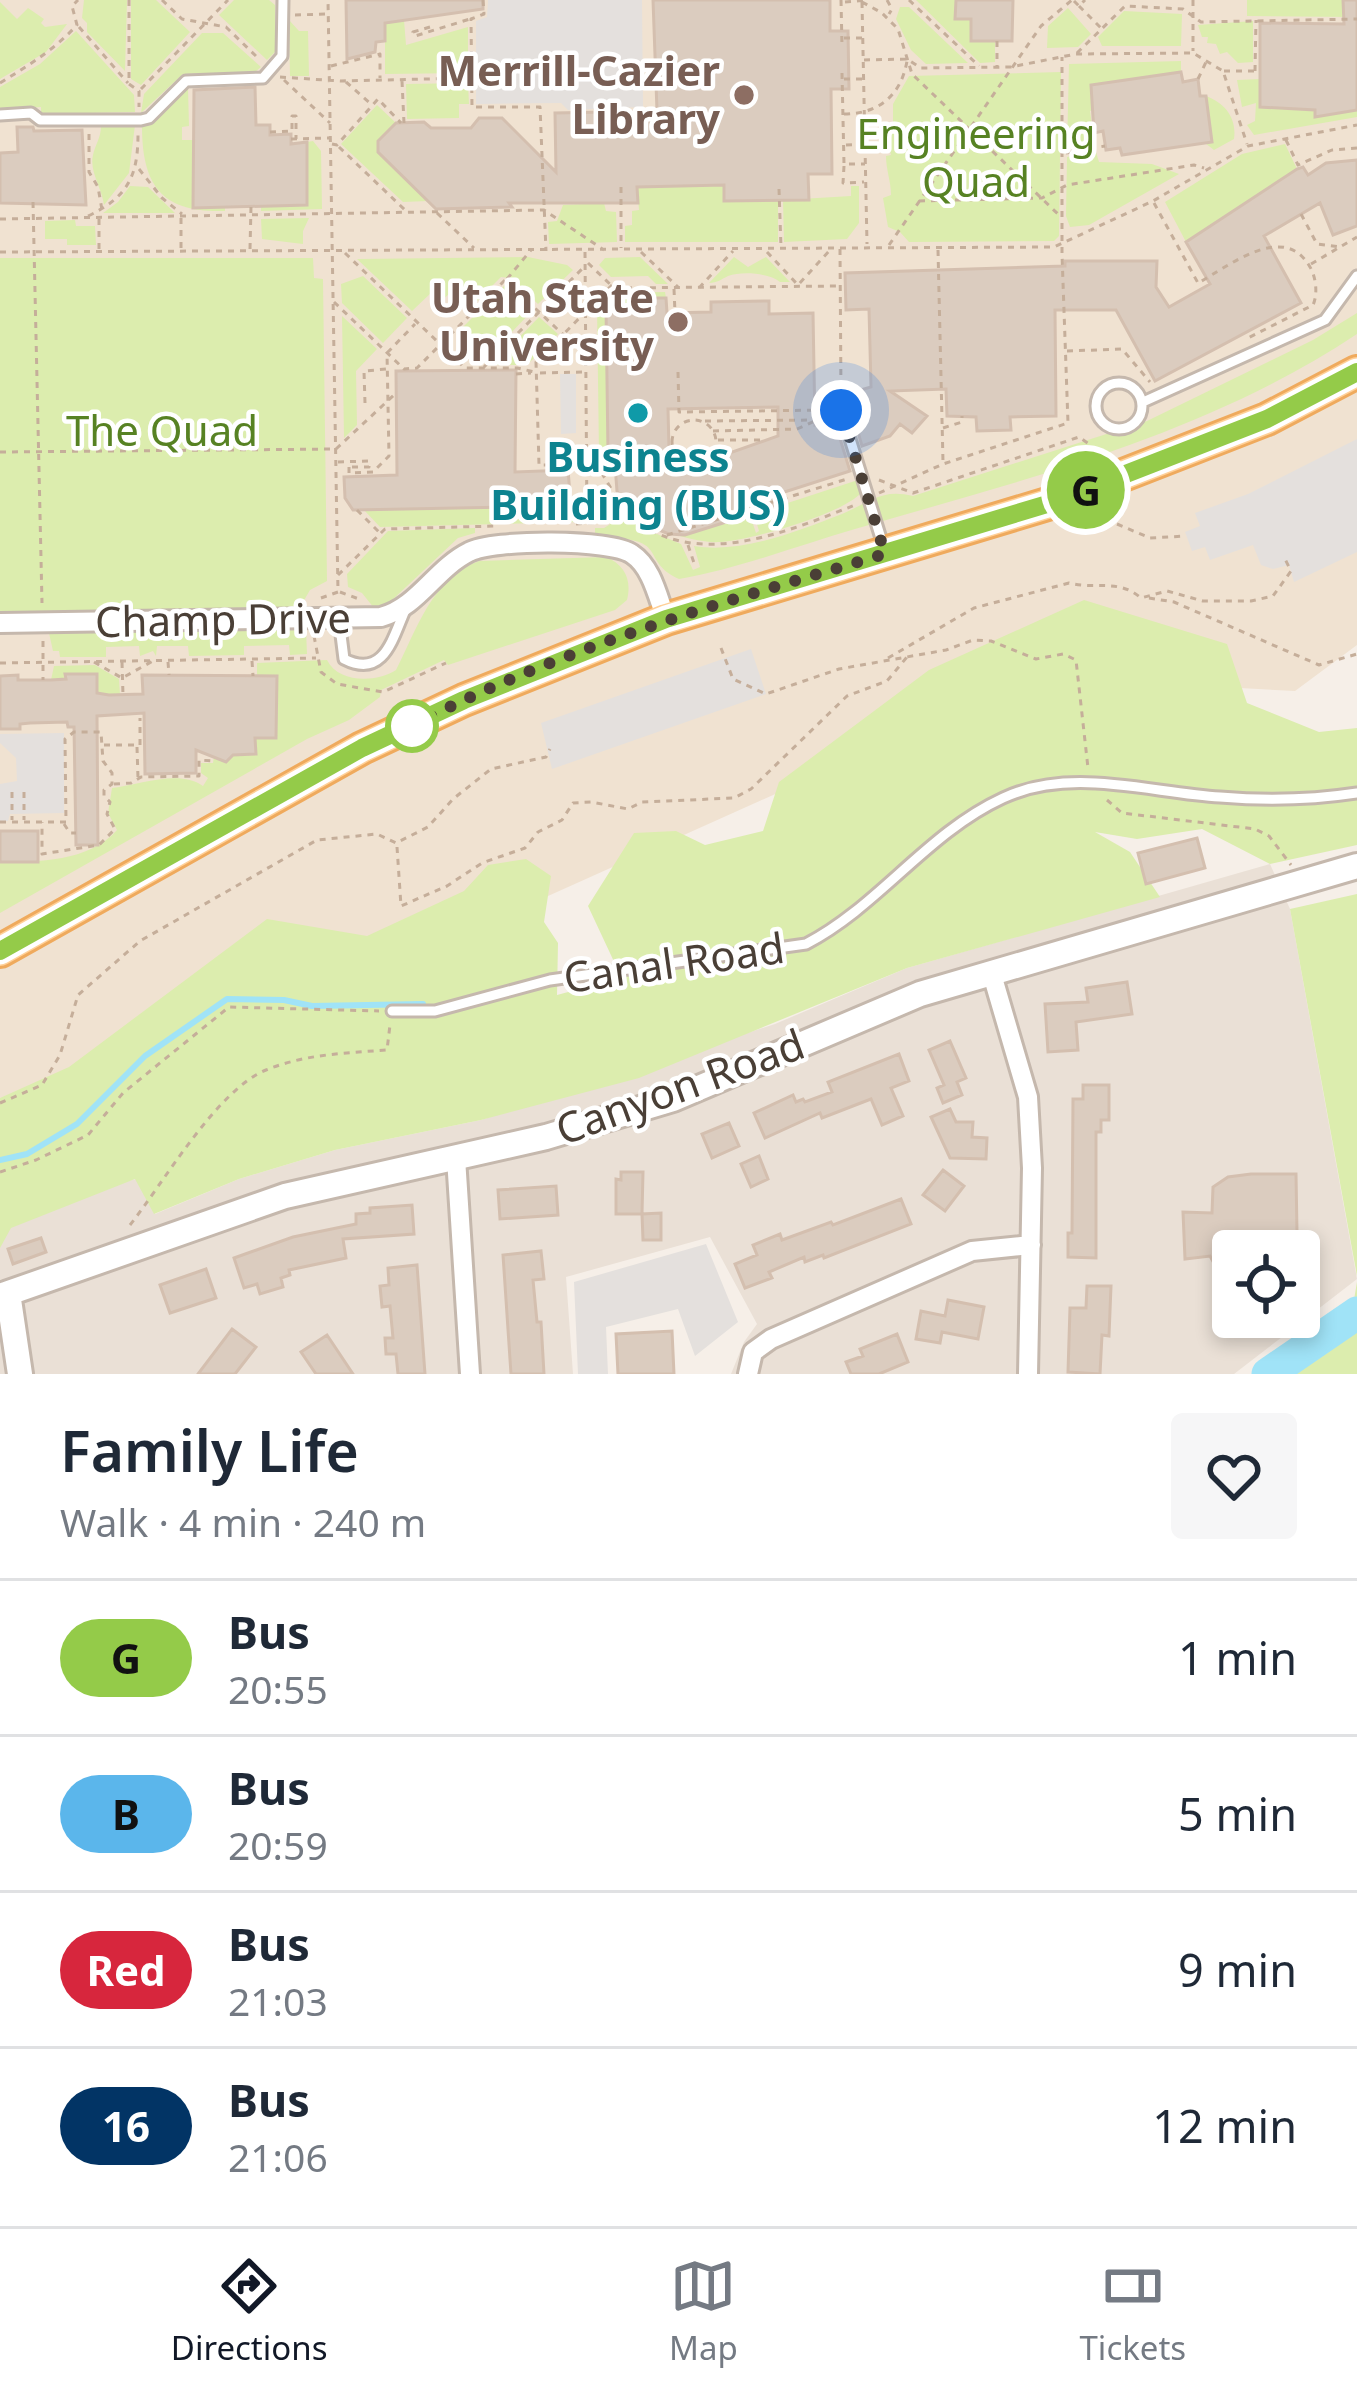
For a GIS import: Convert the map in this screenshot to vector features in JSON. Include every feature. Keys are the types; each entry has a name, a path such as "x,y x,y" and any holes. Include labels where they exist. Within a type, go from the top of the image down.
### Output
{"main road":[{"path":"0,951 362,748 464,700 666,619 1054,502 1267,419 1357,372"}],"street":[{"name":"Champ Drive","path":"0,623 381,617 406,607 445,568 471,550 588,544 612,544 640,560 666,619"},
{"name":"Canyon Road","path":"4,1294 285,1196 546,1137 673,1099 920,994 1357,866"},
{"path":"992,971 1028,1097 1028,1374"},
{"path":"456,1158 470,1374"},
{"path":"748,1374 753,1352 771,1339 972,1251 1030,1245"},
{"path":"4,1294 20,1374"}],"lane":[{"path":"0,115 139,120 149,118 186,82 263,78 282,56 283,4"},
{"path":"1142,402 1324,320 1357,276"},
{"path":"1116,383 1131,386 1142,402 1138,419 1126,428 1111,428 1096,411 1103,390 1116,383"},
{"path":"841,410 885,554"},
{"path":"339,619 344,659 370,664 388,653 406,607"},
{"name":"Canal Road","path":"392,1011 435,1011 550,980 806,944 837,927 953,826 1007,796 1058,784 1292,801 1357,793"}],"path":[{"path":"63,0 72,6 77,25 140,91"},
{"path":"72,6 78,0"},
{"path":"129,84 130,0"},
{"path":"162,0 182,19 226,27 330,124"},
{"path":"88,217 122,193 138,168 140,91 227,0"},
{"path":"328,0 338,592"},
{"path":"430,27 413,32 415,36 484,14 484,0"},
{"path":"887,0 892,9 888,17"},
{"path":"909,0 980,68"},
{"path":"1079,6 1085,0"},
{"path":"1120,0 1125,6 1183,9 1201,22 1357,19"},
{"path":"1192,0 1193,52"},
{"path":"842,47 841,1 864,1 888,17 902,36 912,74 1062,218"},
{"path":"864,1 867,246"},
{"path":"888,247 1041,26 1069,1 1102,29"},
{"path":"283,4 290,15 328,14"},
{"path":"1076,54 1125,6"},
{"path":"472,19 472,107 540,107 546,251"},
{"path":"1223,71 1257,71 1256,19"},
{"path":"0,83 45,57 77,25"},
{"path":"842,38 863,38"},
{"path":"997,41 997,67"},
{"path":"864,60 907,59 921,68 980,68 1076,54 1193,52 1223,71 1248,146"},
{"path":"329,67 380,54 380,80"},
{"path":"893,487 944,464 1068,423 1062,57"},
{"path":"843,114 865,114 894,94 907,59"},
{"path":"1198,79 1208,59"},
{"path":"865,79 843,76 843,183 866,182"},
{"path":"283,79 472,78"},
{"path":"333,142 378,99 403,123 402,79"},
{"path":"344,80 372,105"},
{"path":"270,132 292,131 292,116 296,116 293,139 333,142 407,212"},
{"path":"89,120 89,172 98,187 102,210"},
{"path":"0,252 1062,246 1248,146 1357,125"},
{"path":"1285,138 1299,166 1332,150 1357,148"},
{"path":"844,145 865,144"},
{"path":"1064,154 1105,146"},
{"path":"844,164 866,164"},
{"path":"917,201 1042,198 1063,186 1194,165 1208,169"},
{"path":"138,168 183,216"},
{"path":"621,187 621,250"},
{"path":"779,188 781,249"},
{"path":"1153,201 1198,283 1278,244 1310,265 1317,296 1313,305 1233,346"},
{"path":"33,202 42,612"},
{"path":"250,206 250,250"},
{"path":"0,219 544,211 604,250"},
{"path":"436,212 475,249"},
{"path":"1301,214 1317,244 1341,248"},
{"path":"181,252 183,216"},
{"path":"99,217 99,251"},
{"path":"1310,265 1356,239"},
{"path":"840,247 841,410"},
{"path":"332,301 404,369 417,368 532,249"},
{"path":"637,249 676,288 675,313"},
{"path":"765,249 798,285"},
{"path":"798,285 831,249"},
{"path":"938,249 944,464"},
{"path":"585,250 588,544"},
{"path":"699,288 734,250"},
{"path":"344,251 465,368 518,368 537,373"},
{"path":"585,263 612,285 840,286"},
{"path":"482,368 585,263"},
{"path":"505,280 586,356"},
{"path":"612,285 536,362 539,465 586,465 601,470 625,511"},
{"path":"336,462 369,461 369,467 349,467 349,473 374,472 389,456 387,353 417,322"},
{"path":"1065,351 1122,349 1154,386"},
{"path":"365,403 364,371 388,369"},
{"path":"516,374 586,372"},
{"path":"678,372 680,426 672,445 684,463 698,465 712,456 717,440 701,422"},
{"path":"0,452 336,449 395,394"},
{"path":"802,410 802,420"},
{"path":"812,410 814,420"},
{"path":"679,412 841,410"},
{"path":"713,431 792,429 841,410"},
{"path":"739,411 740,422"},
{"path":"759,411 759,421"},
{"path":"942,429 962,422 962,416"},
{"path":"680,426 692,420 814,420"},
{"path":"769,421 770,430"},
{"path":"791,421 792,429"},
{"path":"730,422 730,431"},
{"path":"740,430 740,440"},
{"path":"717,440 766,440"},
{"path":"357,510 380,533"},
{"path":"1117,524 1150,538 1186,536"},
{"path":"688,543 694,563"},
{"path":"1147,598 1167,590 1203,601 1273,596 1291,571 1284,557"},
{"path":"886,659 974,608 1069,583 1118,585 1147,598 1174,602 1319,665 1357,655"},
{"path":"316,602 338,592 364,604"},
{"path":"313,628 316,658 328,680 382,692 446,663"},
{"path":"43,634 43,680"},
{"path":"721,648 733,679 766,694 838,669 946,650 973,640 991,641 1036,659 1063,654 1076,660 1090,783 1122,813 1255,829 1269,836 1298,881"},
{"path":"396,843 400,906 447,886 482,863 525,848 538,832 562,820 573,803 628,809 642,802 734,797 751,789 847,696 887,681 908,656"},
{"path":"0,663 316,658"},
{"path":"251,659 253,676"},
{"path":"122,678 154,660"},
{"path":"168,660 169,674"},
{"path":"92,661 122,678"},
{"path":"122,661 123,694"},
{"path":"102,745 140,745 140,718"},
{"path":"0,823 66,822 65,739 74,732 101,732 112,784"},
{"path":"136,745 138,778"},
{"path":"396,843 428,826 491,770 546,758 550,749"},
{"path":"42,822 42,854 99,845 116,829 107,814 110,802 104,793 112,784 199,776 199,760 213,760"},
{"path":"12,792 12,823"},
{"path":"24,792 24,823"},
{"path":"63,822 70,833 76,833"},
{"path":"0,1102 42,1085 60,1055 78,995 140,941 317,840 376,834 396,843"},
{"path":"0,1172 88,1135 150,1069 229,1007 392,1011 388,1050 310,1056 262,1071 222,1102 130,1225"}],"shaded area":[{"name":"Utah State University","path":"0,0 1357,0 1357,645 1295,691 1036,677 0,1142"},
{"path":"488,0 642,0 643,107 568,110 561,103 476,104 476,21 487,17"},
{"path":"560,374 576,374 576,433 561,434"},
{"path":"1357,439 1357,552 1294,582 1289,565 1273,569 1261,565 1253,545 1210,560 1205,547 1192,551 1185,532 1200,526 1195,513 1248,494"},
{"path":"751,649 766,694 552,769 541,723"},
{"path":"64,733 64,813 10,814 8,821 0,821 0,784 17,781 16,758 0,743 0,734"},
{"path":"1270,864 1290,909 1357,1279 1320,1308 1320,1230 1212,1230 1212,1338 1281,1338 1234,1374 731,1374 757,1324 710,1237 566,1277 573,1374 0,1374 0,1213 136,1179 155,1214 239,1179 335,1150 481,1120 775,1024 907,968"},
{"path":"706,1244 738,1322 695,1356 678,1309 606,1327 608,1374 578,1374 574,1282"}],"green space":[{"path":"84,0 127,0 125,71 87,32 82,18"},
{"path":"131,0 156,0 190,32 141,85 131,79"},
{"path":"234,0 269,0 275,5 275,52 267,60 219,15"},
{"path":"916,0 955,0 955,19 971,19 971,41 995,41 995,62 980,63"},
{"path":"1247,0 1357,0 1357,17 1247,16"},
{"path":"0,2 17,19 28,8 44,19 45,27 67,24 46,52 0,79"},
{"path":"900,7 909,7 968,63 926,64 911,50 896,19"},
{"path":"1068,8 1091,34 1078,47 1047,48 1048,26"},
{"path":"1124,11 1182,14 1181,46 1102,46 1098,37"},
{"path":"289,20 299,31 308,31 309,76 290,76"},
{"path":"404,20 406,45 468,27 468,73 385,74 385,23"},
{"path":"1253,21 1253,62 1238,63 1227,52 1220,54 1216,44 1202,37 1198,25"},
{"path":"76,31 134,95 135,112 41,114 41,107 0,110 0,87 40,64"},
{"path":"202,33 223,33 261,67 255,72 183,74 141,113 144,94"},
{"path":"1181,61 1181,72 1092,85 1095,145 1067,149 1069,64"},
{"name":"Engineering Quad","path":"1061,72 1059,236 1054,241 909,242 888,227 883,198 891,195 886,156 891,155 886,137 893,131 893,104 909,76"},
{"path":"1260,79 1260,107 1315,110 1316,117 1357,110 1357,117 1254,135 1247,125 1255,121 1256,103 1242,107 1237,80"},
{"path":"468,83 469,104 459,104 459,118 407,119 406,84"},
{"path":"188,88 189,126 182,127 182,140 194,140 193,207 225,207 225,211 186,207 171,201 160,192 146,165 142,126 151,125"},
{"path":"1206,96 1224,107 1234,124 1234,139 1214,150 1205,143"},
{"path":"377,105 396,123 378,140 378,152 428,201 403,202 341,144"},
{"path":"135,125 129,173 104,205 92,161 101,126"},
{"path":"313,141 321,151 322,209 261,211 261,206 307,205 307,142"},
{"path":"1285,144 1297,169 1186,242 1165,202 1242,154"},
{"path":"1096,152 1099,162 1152,164 1179,174 1089,225 1070,227 1067,157"},
{"path":"724,185 724,201 778,200 778,242 625,242 625,226 632,225 632,211 639,210 637,187"},
{"path":"130,186 148,187 175,213 103,213"},
{"path":"851,186 859,186 859,223 847,239 784,242 783,200 851,196"},
{"path":"604,203 606,211 616,212 617,242 549,244 548,222 557,221 563,205"},
{"path":"309,218 303,244 262,239 261,219"},
{"path":"75,220 76,226 95,226 96,245 45,239 45,221"},
{"path":"528,257 573,270 538,304 510,278 501,277 468,310 450,293 434,308 432,292 412,311 357,259"},
{"path":"640,257 668,284 656,284 648,276 611,277 599,265 605,258"},
{"path":"734,257 748,267 766,257 790,282 748,273 709,283"},
{"name":"The Quad","path":"0,258 313,258 314,278 323,279 327,581 310,590 299,609 0,613"},
{"path":"363,276 407,318 383,343 342,303 341,284"},
{"path":"505,285 532,311 486,359 459,331"},
{"path":"665,292 666,298 652,298 652,310 606,307 614,466 603,467 597,307 611,293"},
{"path":"1357,313 1357,334 1239,400 1177,427 1049,472 745,563 679,579 637,541 600,538 595,533 595,528 625,515 638,526 681,544 693,570 700,567 694,546 731,547 770,539 884,495 913,496 1147,421 1313,340"},
{"path":"342,316 377,349 356,371 357,425 344,438"},
{"path":"539,317 558,334 527,365 492,365"},
{"path":"858,480 864,489 856,498 775,531 720,542 672,534 685,535 750,515 756,533 754,514"},
{"path":"561,505 562,518 578,518 578,522 380,527 364,510"},
{"path":"475,528 475,533 458,538 389,603 374,608 362,593 348,587 347,574 388,531"},
{"path":"606,557 618,564 628,580 627,600 615,610 448,665 444,660 381,690 380,697 349,720 307,739 0,913 0,862 62,858 105,841 117,830 108,813 112,788 171,778 203,786 208,778 201,773 201,763 213,763 214,756 226,762 233,755 255,754 255,738 276,738 277,677 257,676 257,663 327,660 348,677 378,677 396,670 428,606 463,569 479,561"},
{"path":"1084,600 1227,644 1247,703 1319,732 1357,728 1357,845 1270,864 1202,829 1137,839 1095,832 1130,852 1160,897 907,968 639,1078 481,1120 335,1150 239,1179 154,1214 135,1179 11,1228 0,1248 0,1098 69,1067 267,919 367,936 464,891 488,865 526,859 551,876 544,922 558,943 557,995 624,983 588,906 634,833 676,831 705,845 763,831 779,782 929,670"},
{"path":"306,630 307,654 290,655 289,645 244,646 244,655 189,656 188,646 157,646 156,656 153,651 140,656 139,646 106,647 106,657 60,657 59,651 53,651 49,633"},
{"path":"95,665 119,679 120,695 97,693 96,674 66,674 66,679 51,680 54,666"},
{"path":"1357,894 1357,1276 1290,909"},
{"path":"1357,1282 1357,1374 1289,1374 1349,1329"}],"building":[{"path":"346,0 483,0 483,9 385,23 385,41 376,42 375,52 347,59"},
{"name":"Merrill-Cazier Library","path":"653,0 830,0 830,31 848,31 849,89 831,89 832,174 808,174 809,200 724,201 724,185 637,187 638,203 509,203 512,207 436,209 378,152 378,141 396,123 471,128 479,118 502,118 556,172 555,113 657,111"},
{"path":"956,0 1013,0 1012,41 971,41 971,19 955,19"},
{"path":"1343,0 1357,0 1357,110 1315,117 1315,110 1260,107 1260,23 1344,24"},
{"path":"1181,72 1183,82 1198,79 1200,96 1206,96 1212,142 1122,155 1120,148 1106,150 1103,131 1094,133 1091,85"},
{"path":"255,87 256,125 270,125 270,135 291,134 291,144 307,142 307,205 193,208 194,90"},
{"path":"17,127 82,130 86,205 0,203 0,153 18,152"},
{"path":"1357,160 1357,226 1333,235 1320,203 1264,236 1301,303 1155,381 1116,310 1055,310 1056,416 1010,417 1011,430 977,431 976,417 947,416 946,389 890,391 927,416 912,433 900,424 890,436 862,446 847,394 871,387 869,309 846,310 845,273 1157,261 1156,287 1169,307 1210,284 1186,242 1297,169 1303,167 1308,175 1326,163"},
{"name":"Business Building (BUS)","path":"651,298 666,298 667,313 711,312 711,302 769,301 769,314 813,313 815,425 834,419 850,471 775,495 777,506 685,535 641,523 617,491 614,452 608,452 606,307 652,307","holes":["778,407 778,436 701,463 700,473 673,458 668,409"]},
{"path":"516,370 515,472 568,470 571,506 353,510 345,498 344,477 397,475 396,371"},
{"path":"65,674 97,674 97,693 109,695 143,694 142,675 277,676 276,738 255,738 256,754 233,755 226,762 196,750 196,773 145,774 144,713 97,716 98,845 76,845 74,727 67,722 0,729 0,676 51,680 66,679"},
{"path":"0,831 38,831 38,862 0,862"},
{"path":"1197,838 1205,868 1146,884 1138,853"},
{"path":"1127,982 1132,1014 1076,1022 1078,1050 1048,1052 1045,1004 1088,1002 1086,988"},
{"path":"950,1041 966,1078 957,1082 962,1095 943,1103 937,1088 944,1085 929,1050"},
{"path":"899,1054 909,1081 891,1088 903,1116 882,1125 871,1099 822,1118 820,1113 765,1138 754,1113 793,1095 796,1102 805,1102 832,1092 828,1082"},
{"path":"1083,1085 1109,1085 1109,1120 1101,1120 1101,1132 1096,1132 1096,1258 1068,1257 1073,1099 1083,1099"},
{"path":"950,1109 956,1122 973,1122 972,1137 987,1138 986,1159 950,1158 931,1117"},
{"path":"729,1123 739,1146 712,1158 702,1134"},
{"path":"759,1156 768,1179 751,1187 741,1164"},
{"path":"943,1170 964,1186 945,1211 923,1195"},
{"path":"621,1172 643,1172 642,1214 616,1214 616,1179 621,1180"},
{"path":"1296,1174 1297,1230 1212,1230 1212,1260 1210,1256 1185,1259 1183,1212 1212,1213 1213,1187 1228,1177"},
{"path":"556,1186 558,1215 500,1219 498,1190"},
{"path":"901,1199 911,1224 824,1258 805,1262 804,1257 769,1272 772,1278 745,1288 735,1264 757,1255 753,1245 780,1234 782,1240 833,1225"},
{"path":"412,1205 414,1234 343,1239 346,1258 289,1270 290,1275 281,1278 283,1287 260,1294 257,1284 244,1288 234,1258 293,1237 356,1224 356,1214 370,1213 370,1208"},
{"path":"661,1213 661,1240 643,1240 642,1214"},
{"path":"41,1238 46,1252 13,1264 8,1249"},
{"path":"541,1251 544,1279 533,1280 544,1374 511,1374 503,1255"},
{"path":"417,1265 425,1374 398,1374 396,1354 386,1354 385,1338 393,1338 390,1306 382,1307 380,1286 389,1285 388,1268"},
{"path":"206,1269 216,1298 170,1313 160,1285"},
{"path":"1087,1286 1111,1286 1109,1336 1102,1335 1100,1374 1068,1372 1070,1308 1086,1308"},
{"path":"948,1300 984,1307 978,1339 942,1332 940,1343 916,1339 921,1311 945,1316"},
{"path":"232,1329 256,1347 235,1374 198,1374"},
{"path":"672,1331 674,1374 618,1374 616,1334"},
{"path":"897,1334 908,1362 879,1374 851,1374 846,1362 863,1356 860,1349"},
{"path":"327,1335 353,1374 316,1374 301,1352"}],"waterway":[{"path":"0,1160 27,1154 77,1124 145,1056 227,999 284,1000 312,1006 423,1004"},
{"path":"1268,1374 1357,1313"}],"bus line":[{"name":"G","path":"0,951 362,748 464,700 666,619 1054,502 1267,419 1357,372"}],"place":[{"name":"Merrill-Cazier Library","path":"744,95"},
{"name":"Utah State University","path":"678,322"},
{"name":"Business Building (BUS)","path":"638,413"}],"route":[{"path":"412,726 464,700 666,619 885,554 841,410"}]}
